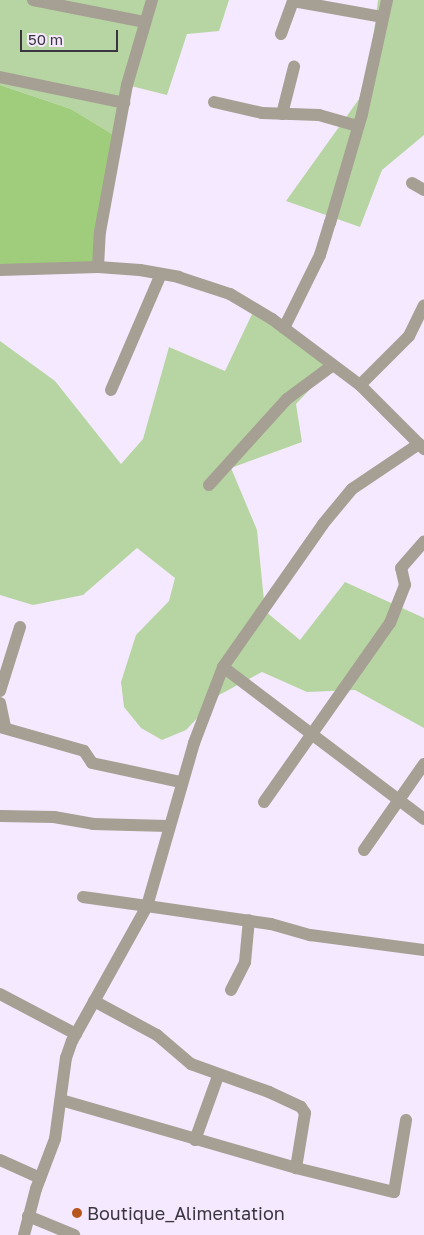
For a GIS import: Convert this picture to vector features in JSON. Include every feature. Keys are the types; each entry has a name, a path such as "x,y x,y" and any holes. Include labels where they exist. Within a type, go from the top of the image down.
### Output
{"street":[{"path":"33,0 144,22"},
{"path":"98,267 100,232 124,103 144,22 152,0"},
{"path":"284,328 320,255 358,126 387,0"},
{"path":"282,34 293,1 382,17"},
{"path":"282,114 294,67"},
{"path":"0,78 124,103"},
{"path":"214,102 262,113 319,115 358,126"},
{"path":"412,183 424,190"},
{"path":"0,270 98,267 161,274 230,294 284,328 360,385 422,446 352,490 323,524 223,667 181,782 147,906 76,1034 66,1058 55,1139 40,1178 24,1235"},
{"path":"110,390 161,274"},
{"path":"360,385 409,336 424,305"},
{"path":"209,485 288,398 333,365"},
{"path":"264,802 310,733 390,623 404,584 401,568 424,542"},
{"path":"0,690 20,627"},
{"path":"223,667 424,819"},
{"path":"0,703 2,727 84,751 92,763 181,782"},
{"path":"364,850 424,764"},
{"path":"0,816 54,817 93,824 168,826"},
{"path":"83,897 249,920 310,935 424,950"},
{"path":"231,990 244,962 249,920"},
{"path":"0,994 76,1034"},
{"path":"94,1001 157,1035 191,1064 218,1076 269,1092 301,1107 305,1113 296,1168"},
{"path":"195,1140 218,1076"},
{"path":"61,1100 296,1168 394,1192 406,1120"},
{"path":"0,1160 40,1178"},
{"path":"28,1216 74,1235"}],"green space":[{"path":"0,0 229,0 219,31 187,34 167,95 127,85 117,137 71,109 0,85"},
{"path":"378,0 424,0 424,135 382,170 360,227 286,201 359,99 371,55"},
{"path":"0,85 71,109 117,137 98,267 0,270"},
{"path":"253,312 333,365 296,404 302,442 231,468 257,530 265,611 300,640 345,582 424,618 424,728 355,690 307,692 262,672 219,695 186,730 162,740 141,728 124,707 121,682 136,635 169,601 175,578 137,548 83,595 33,605 0,595 0,341 55,381 121,464 143,439 169,347 225,371"}],"place":[{"name":"Boutique_Alimentation","path":"77,1213"}]}
